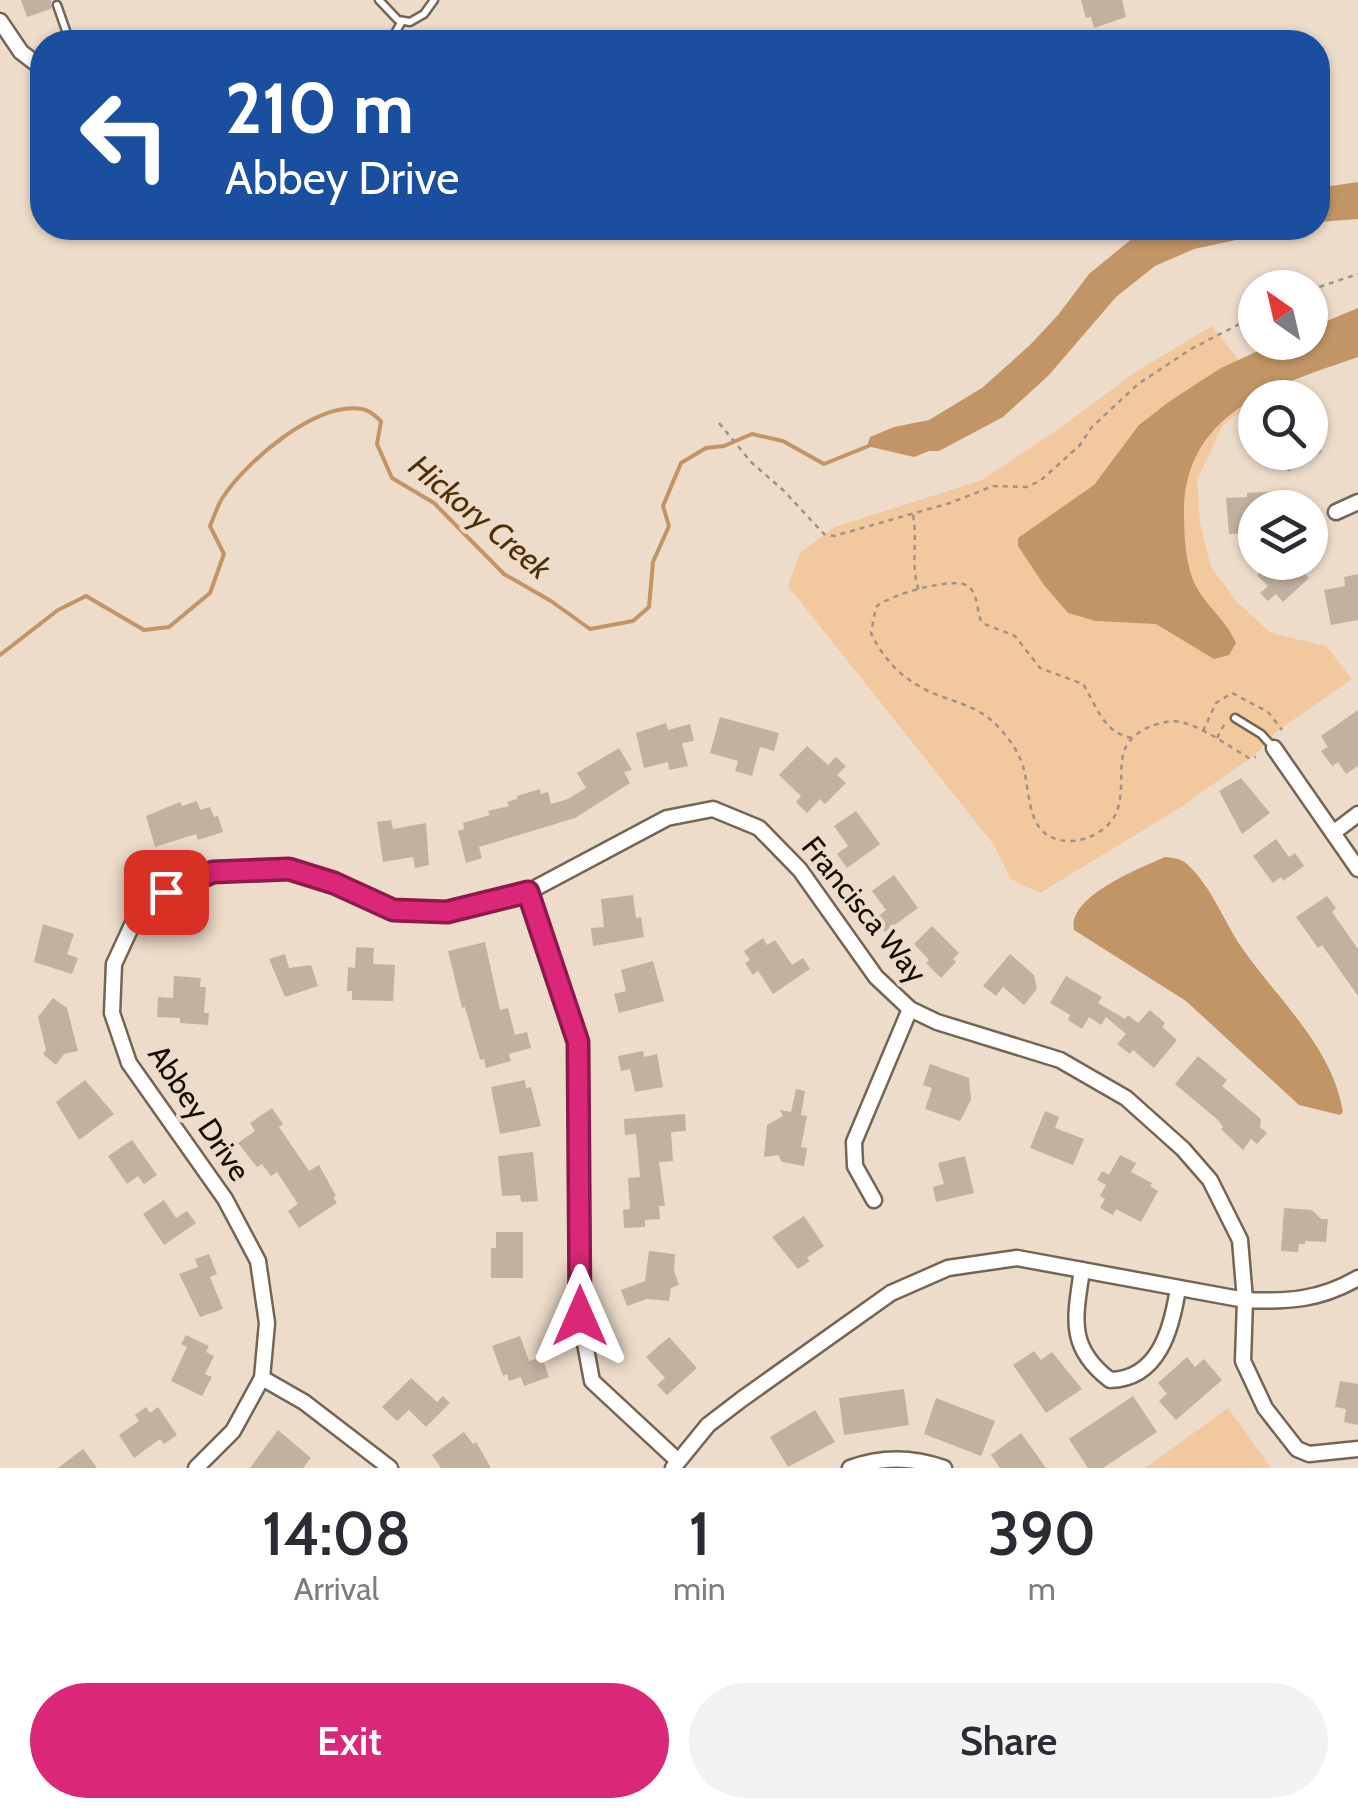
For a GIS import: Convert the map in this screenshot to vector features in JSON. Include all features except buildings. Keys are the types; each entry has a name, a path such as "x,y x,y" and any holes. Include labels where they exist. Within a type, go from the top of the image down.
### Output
{"street":[{"path":"0,21 30,58"},
{"path":"1336,512 1358,502"},
{"path":"1274,748 1358,868"},
{"name":"Francisca Way","path":"667,818 712,809 759,828 800,870 876,977 910,1009 937,1022 1060,1060 1126,1098 1161,1128 1202,1168 1240,1240 1245,1300 1243,1361 1264,1408 1297,1450 1309,1454 1358,1449"},
{"path":"1333,833 1358,814"},
{"name":"Abbey Drive","path":"196,1468 232,1432 262,1378 268,1323 258,1261 224,1199 129,1062 112,1013 114,964 133,923 166,892 213,872 289,869 334,883 393,910 447,912 528,892 667,818"},
{"path":"528,892 578,1042 580,1316 592,1381 675,1464 708,1425 891,1292 948,1268 1017,1258 1245,1300 1280,1302 1331,1294 1358,1278"},
{"path":"874,1200 855,1166 854,1142 910,1009"},
{"path":"1082,1270 1074,1324 1082,1349 1110,1380 1124,1380 1155,1359 1173,1320 1178,1288"},
{"path":"262,1378 304,1402 390,1468"},
{"path":"850,1468 890,1458 921,1460 944,1468"}],"lane":[{"path":"379,0 410,22 418,20 434,0"},
{"path":"58,5 66,30"},
{"path":"397,30 402,20"},
{"path":"1235,718 1261,734 1274,748"}],"path":[{"path":"1328,284 1358,274"},
{"path":"719,423 824,534 834,536 993,486 1026,487 1040,480 1079,446 1092,427 1138,384 1238,324"},
{"path":"912,514 913,574 919,591"},
{"path":"1132,738 1111,730 1083,684 1040,668 1015,636 982,623 974,593 966,584 946,582 892,595 876,606 871,633 879,650 912,684 971,707 990,719 1018,755 1029,809 1052,837 1080,840 1106,828 1120,804 1121,760 1132,738 1155,725 1181,722 1249,758 1256,756"},
{"path":"1216,740 1225,722 1235,718"}],"shaded area":[{"path":"1358,182 1358,219 1330,221 1330,186"},
{"path":"1130,240 1236,240 1194,249 1155,266 1116,297 1049,375 1003,417 939,451 914,457 867,446 870,437 929,420 982,388 1030,345 1089,274"},
{"path":"1358,308 1358,357 1295,380 1238,380 1238,409 1218,425 1200,448 1188,477 1184,511 1188,563 1197,589 1236,643 1229,655 1214,659 1156,624 1096,621 1068,613 1018,546 1018,538 1094,485 1139,425 1221,368 1238,360 1328,360 1328,320"},
{"path":"1212,326 1255,380 1238,380 1238,414 1223,425 1197,479 1200,523 1211,567 1237,602 1271,633 1326,646 1352,679 1276,732 1256,754 1178,809 1040,893 1011,879 994,845 788,586 800,553 835,527 982,480 1134,373"},
{"path":"1165,857 1182,861 1196,873 1242,948 1316,1045 1337,1088 1343,1112 1340,1115 1299,1105 1186,1001 1074,930 1075,918 1093,895"},
{"path":"1228,1408 1271,1468 1145,1468"}],"waterway":[{"name":"Hickory Creek","path":"0,655 58,610 86,596 144,630 169,627 210,593 224,554 210,526 221,500 234,483 284,436 324,414 344,409 365,410 381,421 377,444 392,478 434,503 504,574 590,629 633,621 649,607 653,562 669,526 663,506 681,463 706,448 724,446 752,434 783,441 824,464 871,445"}],"route":[{"path":"166,892 213,872 289,869 334,883 393,910 447,912 528,892 578,1042 580,1316"}]}
